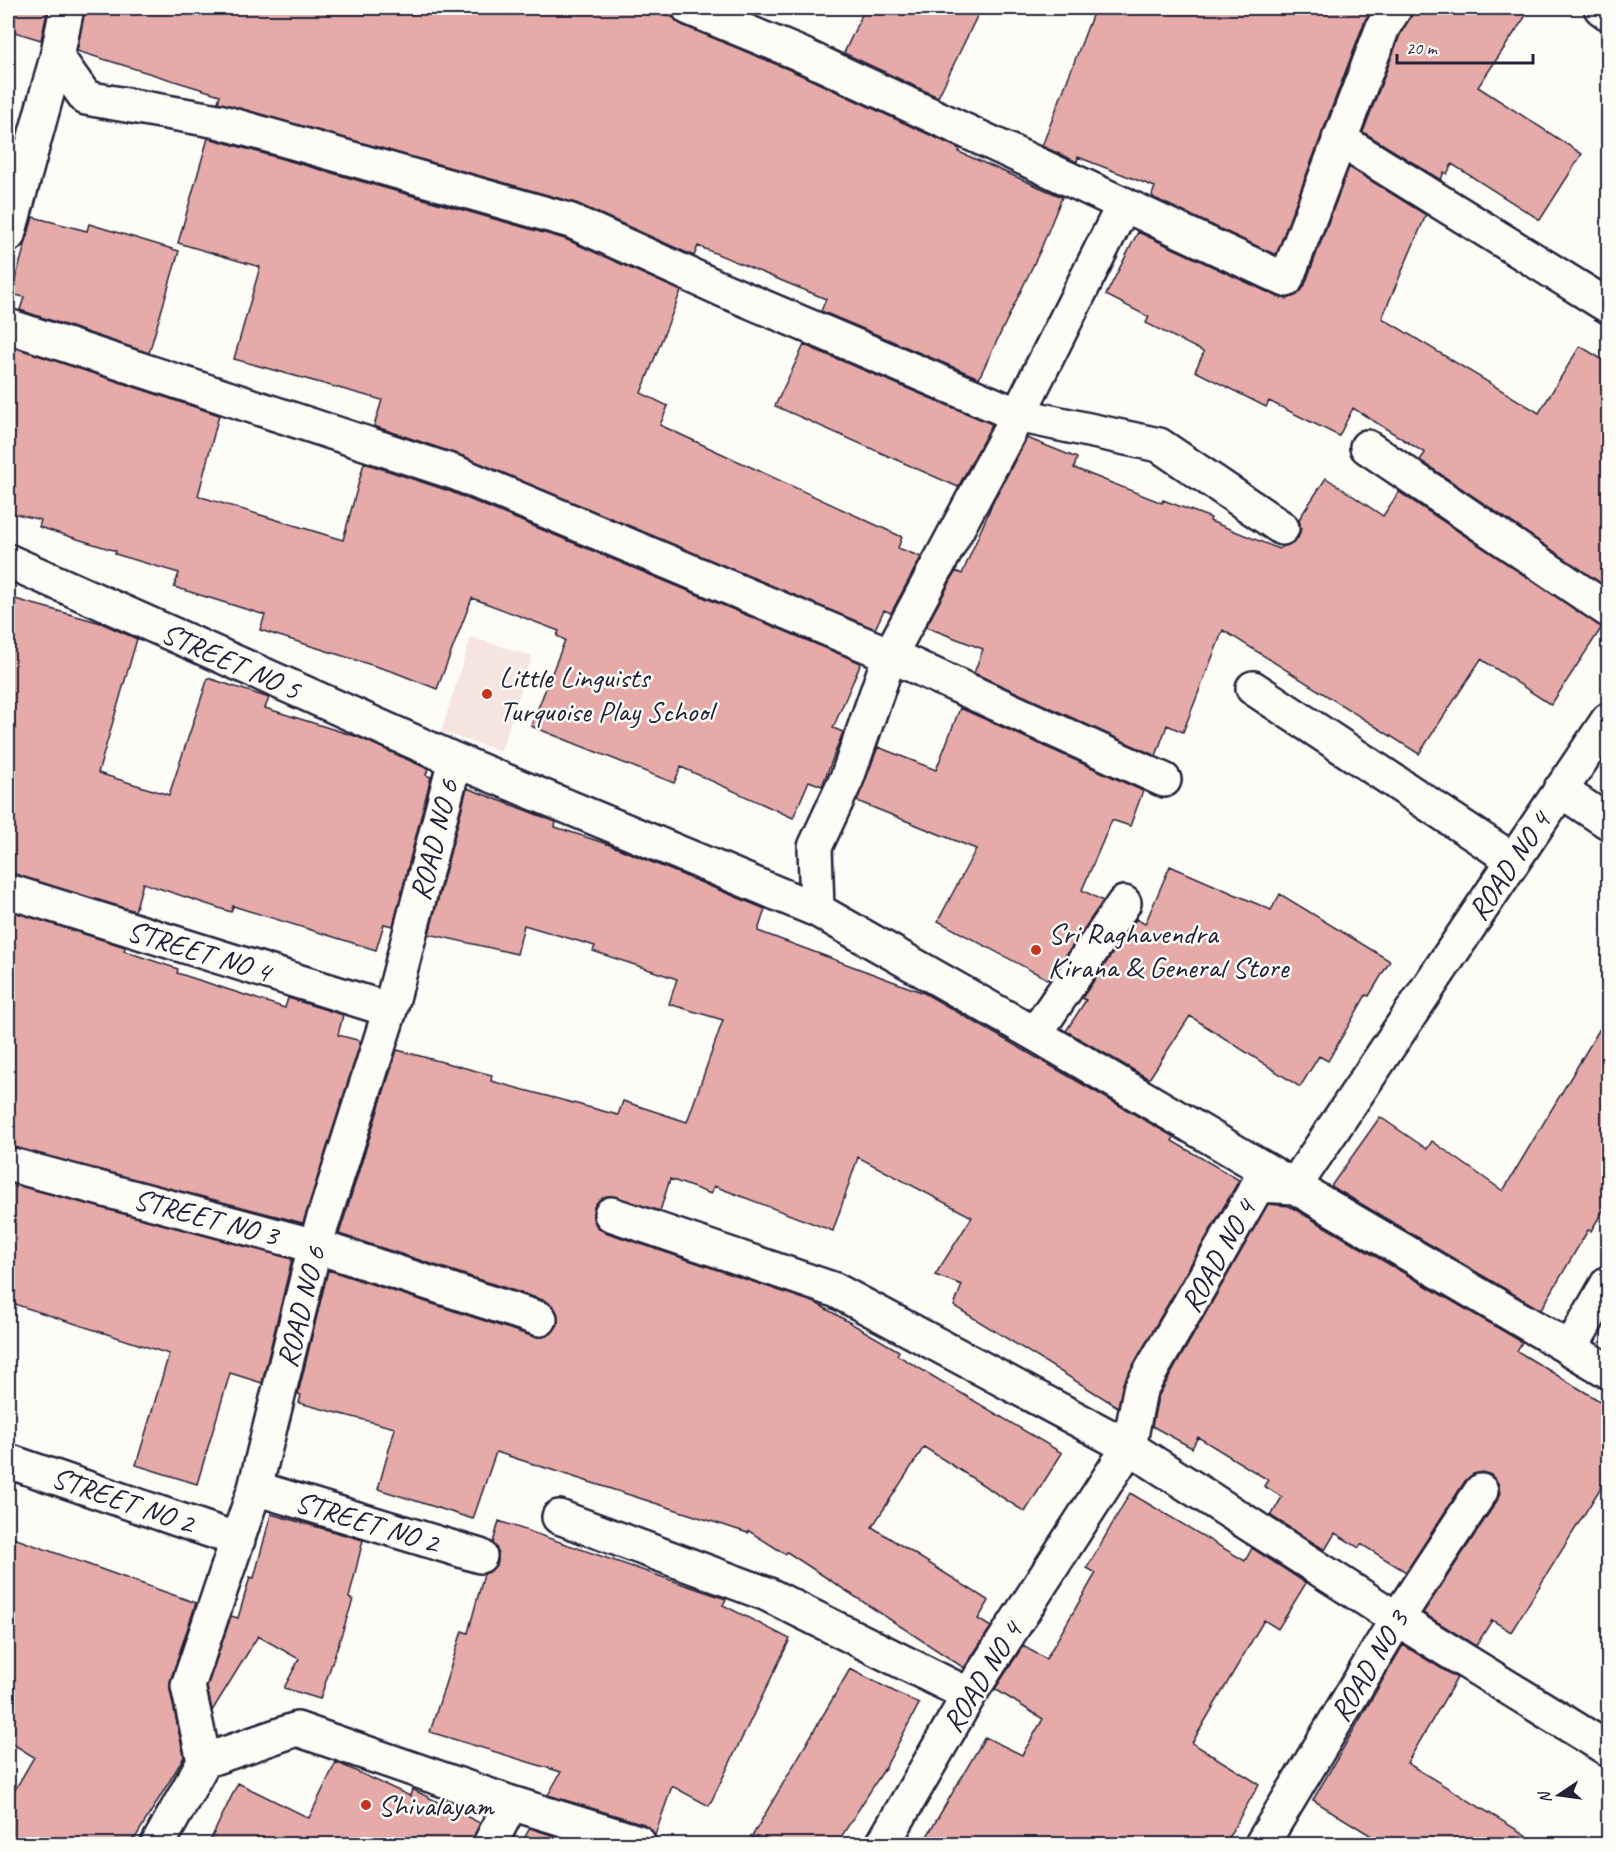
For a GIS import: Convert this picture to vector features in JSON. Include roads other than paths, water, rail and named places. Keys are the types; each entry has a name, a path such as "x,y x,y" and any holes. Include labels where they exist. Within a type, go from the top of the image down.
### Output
{"street":[{"path":"8,236 57,57 67,8"},
{"path":"689,8 798,53 1286,280 1383,27 1395,8"},
{"path":"1601,8 1608,13"},
{"path":"57,57 86,98 218,121 571,221 721,289 1018,415 1159,445 1281,528"},
{"path":"1339,139 1608,306"},
{"path":"817,910 815,847 847,778 890,655 1018,415 1124,204"},
{"path":"8,326 456,473 890,655 1164,780"},
{"path":"1367,447 1608,610"},
{"name":"STREET NO 5","path":"8,561 454,760 817,910 1035,1034 1608,1371"},
{"path":"1253,688 1513,860"},
{"name":"ROAD NO 4","path":"883,1845 969,1695 1129,1447 1140,1390 1258,1185 1294,1187 1608,720"},
{"name":"ROAD NO 6","path":"204,1761 188,1686 255,1488 315,1246 390,1010 454,760"},
{"path":"1560,790 1608,822"},
{"name":"STREET NO 4","path":"8,891 390,1010"},
{"path":"1035,1034 1124,903"},
{"name":"STREET NO 3","path":"8,1164 315,1246 540,1320"},
{"path":"610,1214 835,1290 1129,1447 1397,1619 1608,1749"},
{"path":"1570,1349 1608,1283"},
{"name":"STREET NO 2","path":"8,1461 238,1540"},
{"name":"STREET NO 2","path":"255,1488 480,1556"},
{"name":"ROAD NO 3","path":"1262,1845 1397,1619 1481,1491"},
{"path":"559,1516 767,1594 969,1695"},
{"path":"158,1845 204,1761 297,1729 511,1803 638,1842"},
{"path":"490,1845 511,1803"}],"place":[{"name":"Little Linguists Turquoise Play School","path":"487,694"},
{"name":"Sri Raghavendra Kirana & General Store","path":"1036,950"},
{"name":"Shivalayam","path":"366,1805"}]}
